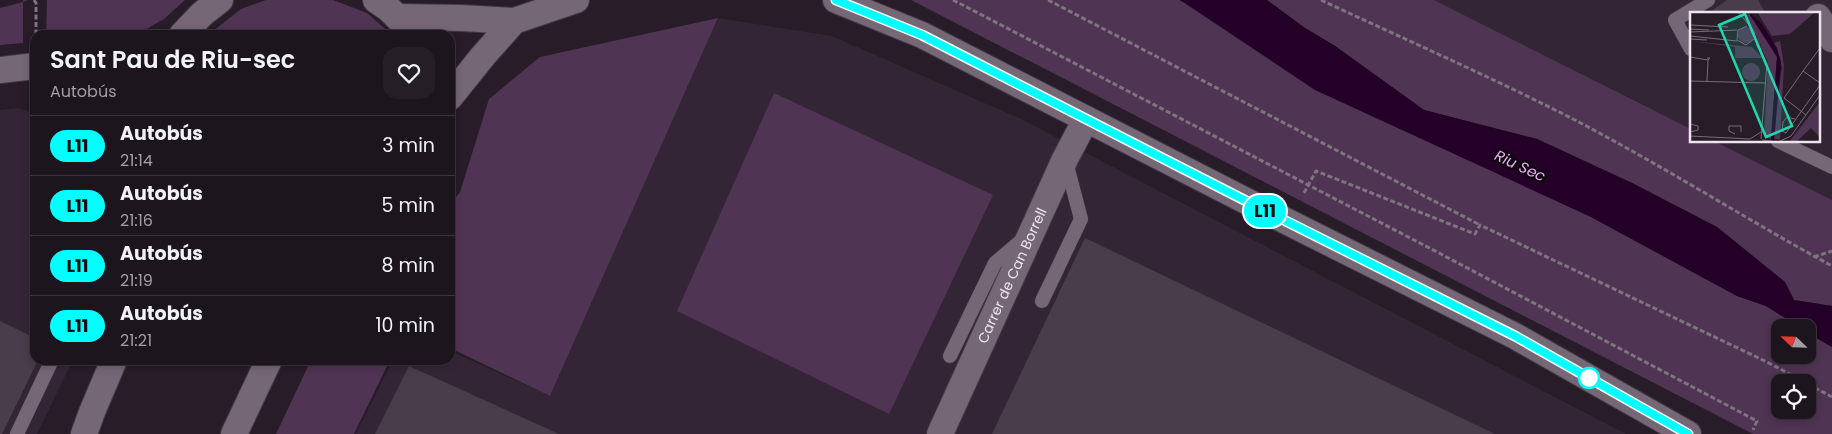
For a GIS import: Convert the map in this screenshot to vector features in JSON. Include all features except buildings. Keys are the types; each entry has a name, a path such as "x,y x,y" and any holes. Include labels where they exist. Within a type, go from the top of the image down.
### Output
{"street":[{"path":"185,30 220,0"},
{"path":"376,0 406,26 461,18 514,21 576,0"},
{"path":"836,0 922,35 1515,336 1688,434"},
{"path":"1807,0 1815,12"},
{"path":"1820,20 1832,39"},
{"path":"455,91 482,56 514,21"},
{"path":"4,69 30,66"},
{"path":"4,69 30,74"},
{"name":"Carrer de Can Borrell","path":"940,434 1065,159 1086,119"},
{"path":"86,427 112,365"},
{"path":"234,434 267,365"}],"lane":[{"path":"1690,47 1674,20 1708,0"},
{"path":"1780,142 1832,167"},
{"path":"1042,301 1081,219 1065,159"},
{"path":"950,356 995,263 1034,230"},
{"path":"16,434 50,365"}],"path":[{"path":"34,0 36,3 36,30"},
{"path":"953,0 1757,422 1753,430"},
{"path":"1048,0 1480,225 1765,360 1790,374"},
{"path":"1321,0 1572,118 1813,257 1832,266"},
{"path":"1304,193 1316,171 1475,234 1480,225"},
{"path":"1813,257 1832,251"},
{"path":"1816,388 1832,397"}],"shaded area":[{"path":"47,0 185,0 164,19 145,30 46,30"},
{"path":"266,0 333,0 367,13 386,30 214,30 241,9"},
{"path":"911,0 1180,0 1490,169 1591,217 1737,296 1766,306 1787,319 1771,319 1771,364 1816,364 1816,338 1832,347 1832,434 1753,434"},
{"path":"1267,0 1434,0 1690,128 1690,142 1716,142 1832,200 1832,306 1794,300 1785,282 1717,227 1632,183 1537,139 1424,110 1335,46 1305,28"},
{"path":"1434,0 1832,0 1832,200 1716,142 1820,142 1820,12 1690,12 1690,128"},
{"path":"23,2 23,43 0,45 0,8"},
{"path":"718,18 832,36 1021,119 1626,434 356,434 390,365 455,365 455,353 550,396"},
{"path":"718,18 550,396 455,350 455,198 460,192 489,99 540,57"},
{"path":"774,93 993,195 889,414 677,311"},
{"path":"18,108 30,112 30,365 71,365 37,434 0,434 0,110"},
{"path":"309,365 388,365 354,434 276,434"}],"water":[{"name":"Riu Sec","path":"1180,0 1267,0 1424,110 1537,139 1632,183 1717,227 1785,282 1794,300 1832,306 1832,347 1816,338 1816,319 1787,319 1766,306 1737,296 1591,217 1315,90"}],"bus line":[{"name":"L11","path":"836,0 922,35 1515,336 1688,434"}]}
